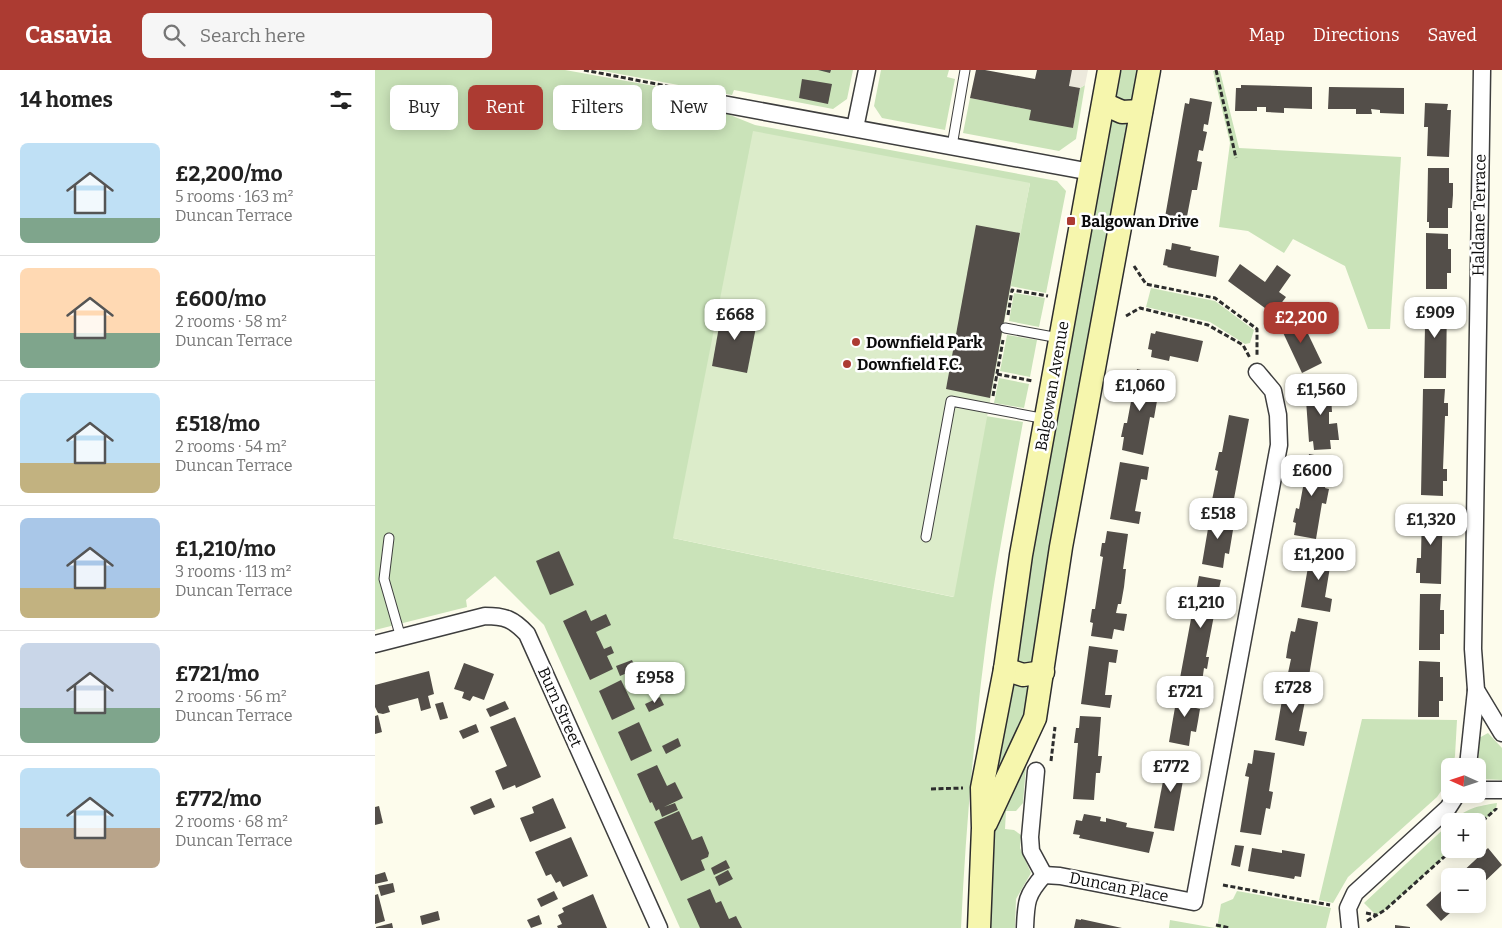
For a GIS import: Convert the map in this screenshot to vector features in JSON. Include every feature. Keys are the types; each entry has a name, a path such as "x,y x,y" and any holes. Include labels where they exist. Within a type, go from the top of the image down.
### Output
{"street":[{"path":"855,128 867,70"},
{"name":"Balgowan Avenue","path":"979,928 983,828 982,788 1005,669 1021,555 1109,70"},
{"name":"Balgowan Avenue","path":"983,828 1035,718 1063,537 1149,70"},
{"name":"Haldane Terrace","path":"1470,758 1476,690 1473,649 1481,70"},
{"path":"1104,104 1121,112 1141,111"},
{"path":"726,105 1091,172"},
{"name":"Duncan Place","path":"1045,875 1060,876 1194,902 1279,445 1278,415 1273,391 1257,372"},
{"name":"Burn Street","path":"375,644 485,616 501,616 517,623 527,634 659,928"},
{"path":"1005,669 1023,675 1043,672"},
{"name":"Haldane Terrace","path":"1476,690 1502,733"},
{"path":"1025,928 1026,904 1034,887 1045,875 1031,851 1030,837 1036,771"},
{"path":"1486,790 1502,790"},
{"path":"1356,926 1348,908 1355,893 1451,803"}],"lane":[{"path":"952,146 965,70"},
{"path":"1005,328 1061,338"},
{"path":"926,538 951,401 1046,419"},
{"path":"389,538 384,579 401,638"}],"path":[{"path":"584,70 662,85"},
{"path":"1216,70 1236,158"},
{"path":"1132,263 1146,284 1215,298 1257,329 1257,372"},
{"path":"1122,318 1140,308 1208,325 1243,346 1257,372"},
{"path":"997,374 1052,385"},
{"path":"931,789 982,788"},
{"path":"1356,926 1385,910 1443,858"},
{"path":"1223,885 1327,904"},
{"path":"1216,925 1230,928"}],"green space":[{"path":"375,70 565,70 652,86 652,130 726,130 726,113 755,125 1057,181 1066,191 1046,293 1010,286 1030,183 673,538 953,597 986,416 1023,422 998,559 981,685 972,766 961,928 680,928 544,625 495,576 466,600 467,607 375,630"},
{"path":"598,70 853,70 847,99 833,109 734,90 732,95 726,94 726,85 678,85"},
{"path":"881,70 949,70 947,77 955,79 945,130 882,118 874,106"},
{"path":"1116,70 1144,70 1133,103 1113,98"},
{"path":"1213,71 1220,71 1239,148 1401,157 1390,329 1368,329 1345,266 1293,239 1284,253 1248,231 1219,227 1230,143"},
{"path":"1085,85 1076,139 1059,151 963,133 970,98 1031,110 1073,128 1080,88"},
{"path":"1108,113 1134,118 1033,667 1014,663 1012,650"},
{"name":"Downfield Park","path":"753,131 1030,183 954,597 673,538"},
{"path":"1151,288 1215,301 1254,330 1250,343 1245,344 1210,322 1146,307"},
{"path":"1014,293 1045,298 1039,327 1009,321"},
{"path":"1007,335 1037,340 1030,377 1000,371"},
{"path":"999,378 1029,384 1024,408 994,403"},
{"path":"1010,679 1036,682 1030,715 996,786 994,754"},
{"path":"1362,719 1457,720 1455,758 1441,758 1441,791 1437,797 1348,877 1333,903 1319,900"},
{"path":"1488,733 1502,748 1502,780 1486,779 1486,758 1478,758 1479,738"},
{"path":"1017,766 1026,766 1023,803 1016,811 1006,811 1005,829 1014,830 1021,835 1020,848 1031,873 1016,899 1015,928 988,928 995,815"},
{"path":"1497,803 1496,809 1486,818 1486,813 1463,813 1473,808"},
{"path":"1441,831 1441,858 1443,858 1385,910 1376,915 1364,903"},
{"path":"1237,891 1331,908 1326,928 1217,928 1221,904 1233,899"},
{"path":"1170,920 1215,928 1169,928"}],"shaded area":[{"path":"1072,70 1088,70 1085,85 1080,88 1069,86"}],"building":[{"path":"818,70 831,70 830,73"},
{"path":"976,70 1035,79 1037,70 1072,70 1069,86 1080,88 1073,128 1029,120 1031,110 970,98"},
{"path":"802,79 832,84 828,104 799,98"},
{"path":"1241,85 1312,87 1312,109 1284,108 1284,113 1266,112 1266,107 1257,107 1257,111 1235,111 1236,88 1241,88"},
{"path":"1329,87 1404,88 1404,114 1380,113 1380,110 1371,109 1372,114 1356,114 1356,109 1328,109"},
{"path":"1190,98 1212,102 1208,125 1204,124 1203,131 1207,132 1203,151 1199,150 1197,161 1202,162 1197,190 1192,190 1185,227 1164,223 1185,103 1189,104"},
{"path":"1425,103 1448,104 1447,110 1451,110 1449,157 1427,156 1428,127 1424,127"},
{"path":"1428,168 1449,168 1449,183 1453,183 1453,195 1452,208 1448,208 1448,228 1429,228 1429,222 1427,222"},
{"path":"976,225 1020,233 990,398 946,389"},
{"path":"1426,233 1448,234 1448,249 1451,249 1451,273 1447,273 1447,289 1426,289"},
{"path":"1172,243 1191,247 1190,250 1219,256 1216,277 1163,265 1166,249 1171,250"},
{"path":"1240,264 1265,282 1277,265 1291,275 1279,292 1286,297 1273,314 1228,281"},
{"path":"1425,301 1447,301 1446,378 1424,378 1425,326 1422,326 1422,310 1425,310"},
{"path":"722,310 758,317 747,373 712,366"},
{"path":"1299,315 1322,363 1302,373 1279,324"},
{"path":"1156,331 1203,341 1198,362 1170,356 1169,361 1151,357 1152,350 1148,349 1151,333 1155,334"},
{"path":"1137,369 1158,374 1153,401 1157,401 1154,418 1150,417 1143,455 1122,450 1124,437 1121,437 1124,423 1127,423"},
{"path":"1327,384 1327,386 1338,386 1338,395 1331,396 1332,412 1329,412 1329,424 1337,423 1339,440 1330,440 1331,449 1314,450 1313,441 1309,442 1305,386"},
{"path":"1423,389 1445,389 1444,403 1448,403 1448,416 1445,416 1443,469 1447,469 1447,481 1443,481 1443,496 1421,495"},
{"path":"1229,415 1249,419 1233,504 1212,500 1218,471 1215,470 1219,452 1222,452"},
{"path":"1309,454 1330,458 1325,488 1329,489 1326,504 1322,503 1316,539 1294,535 1296,523 1293,522 1296,508 1299,509"},
{"path":"1120,462 1149,467 1147,480 1141,479 1135,511 1141,512 1139,524 1110,519"},
{"path":"1422,506 1443,506 1441,584 1420,583 1420,573 1416,573 1417,558 1421,558"},
{"path":"1211,511 1232,515 1230,529 1233,530 1229,554 1225,553 1223,568 1202,564"},
{"path":"1107,531 1128,534 1123,569 1126,569 1124,587 1121,604 1118,604 1116,613 1127,614 1124,631 1114,629 1112,639 1091,636 1093,623 1090,622 1092,609 1095,609 1103,557 1100,556 1102,543 1105,543"},
{"path":"1311,550 1340,555 1338,569 1330,567 1325,597 1332,599 1330,612 1301,607"},
{"path":"559,551 574,585 550,595 536,561"},
{"path":"1199,576 1221,580 1218,593 1221,594 1219,606 1216,605 1206,657 1209,657 1207,669 1204,668 1202,682 1180,678"},
{"path":"1420,594 1441,594 1440,610 1444,610 1444,634 1440,634 1440,650 1419,650"},
{"path":"586,610 591,621 606,614 611,625 596,632 604,649 611,646 614,653 607,656 613,669 590,680 563,621"},
{"path":"1298,618 1318,622 1309,676 1288,673 1291,659 1286,658 1288,645 1291,631 1295,632"},
{"path":"1089,646 1118,650 1116,663 1109,662 1105,695 1112,695 1110,708 1081,704"},
{"path":"632,660 636,669 620,676 616,666"},
{"path":"1419,661 1440,662 1440,677 1443,677 1443,701 1439,701 1439,717 1418,717"},
{"path":"464,663 494,674 484,700 473,696 470,701 462,698 464,692 454,689"},
{"path":"429,671 434,694 428,696 431,708 421,711 418,698 388,706 390,712 378,713 375,707 375,685"},
{"path":"621,680 635,709 612,720 599,691"},
{"path":"1285,683 1315,689 1312,702 1305,701 1299,731 1307,732 1304,746 1275,740"},
{"path":"1178,690 1198,693 1196,708 1200,709 1198,721 1196,732 1191,731 1189,746 1169,742"},
{"path":"660,697 664,705 649,712 645,704"},
{"path":"505,701 509,709 490,717 486,709"},
{"path":"443,702 448,718 440,720 435,704"},
{"path":"378,715 382,732 375,734 375,716"},
{"path":"1080,716 1101,717 1098,756 1102,756 1100,773 1096,773 1094,800 1073,799 1078,743 1074,743 1076,728 1079,728"},
{"path":"515,717 541,777 516,788 515,785 503,790 495,771 507,766 490,727"},
{"path":"639,722 652,751 631,761 618,732"},
{"path":"476,724 479,732 463,739 459,731"},
{"path":"678,738 681,746 666,754 662,746"},
{"path":"1254,750 1275,753 1269,791 1273,792 1270,809 1266,808 1261,835 1240,832 1249,777 1245,776 1248,763 1252,764"},
{"path":"1168,755 1187,758 1174,831 1154,828"},
{"path":"657,765 667,786 675,782 683,798 664,807 675,803 678,810 662,817 659,809 656,811 652,802 650,803 637,774"},
{"path":"491,798 495,807 474,815 470,807"},
{"path":"553,798 566,828 530,842 520,818 534,813 532,807"},
{"path":"379,806 383,823 375,825 375,807"},
{"path":"679,811 692,840 702,836 709,853 708,857 701,860 705,870 681,881 654,822"},
{"path":"1084,814 1101,817 1100,821 1106,822 1106,818 1127,823 1126,827 1154,832 1149,853 1079,838 1080,835 1073,834 1076,820 1082,821"},
{"path":"571,837 588,876 563,887 560,881 556,883 551,874 546,876 535,852"},
{"path":"1235,845 1244,846 1240,867 1231,865"},
{"path":"1252,848 1282,853 1282,850 1305,854 1301,877 1295,876 1294,879 1248,871"},
{"path":"1488,848 1502,865 1486,880 1486,868 1467,868 1477,858 1486,858 1486,850"},
{"path":"726,860 730,868 714,875 711,868"},
{"path":"728,870 733,879 719,886 715,877"},
{"path":"385,872 388,881 375,884 375,875"},
{"path":"393,883 395,892 381,896 378,886"},
{"path":"710,889 716,903 721,901 729,919 736,916 742,928 700,928 687,899"},
{"path":"554,891 558,899 541,907 537,899"},
{"path":"1441,891 1441,913 1450,913 1441,921 1426,905"},
{"path":"378,894 385,921 375,924 375,895"},
{"path":"593,894 607,928 558,928 557,926 562,924 558,915 564,912 562,908"},
{"path":"438,911 440,920 422,925 420,916"},
{"path":"539,915 542,924 531,928 527,920"},
{"path":"1076,919 1081,919 1122,928 1074,928"},
{"path":"392,923 393,928 376,928 376,927"},
{"path":"1395,925 1410,927 1410,928 1395,928"}],"place":[{"name":"Balgowan Drive","path":"1071,221"},
{"name":"Downfield Park","path":"856,342"},
{"name":"Downfield F.C.","path":"847,364"}]}
